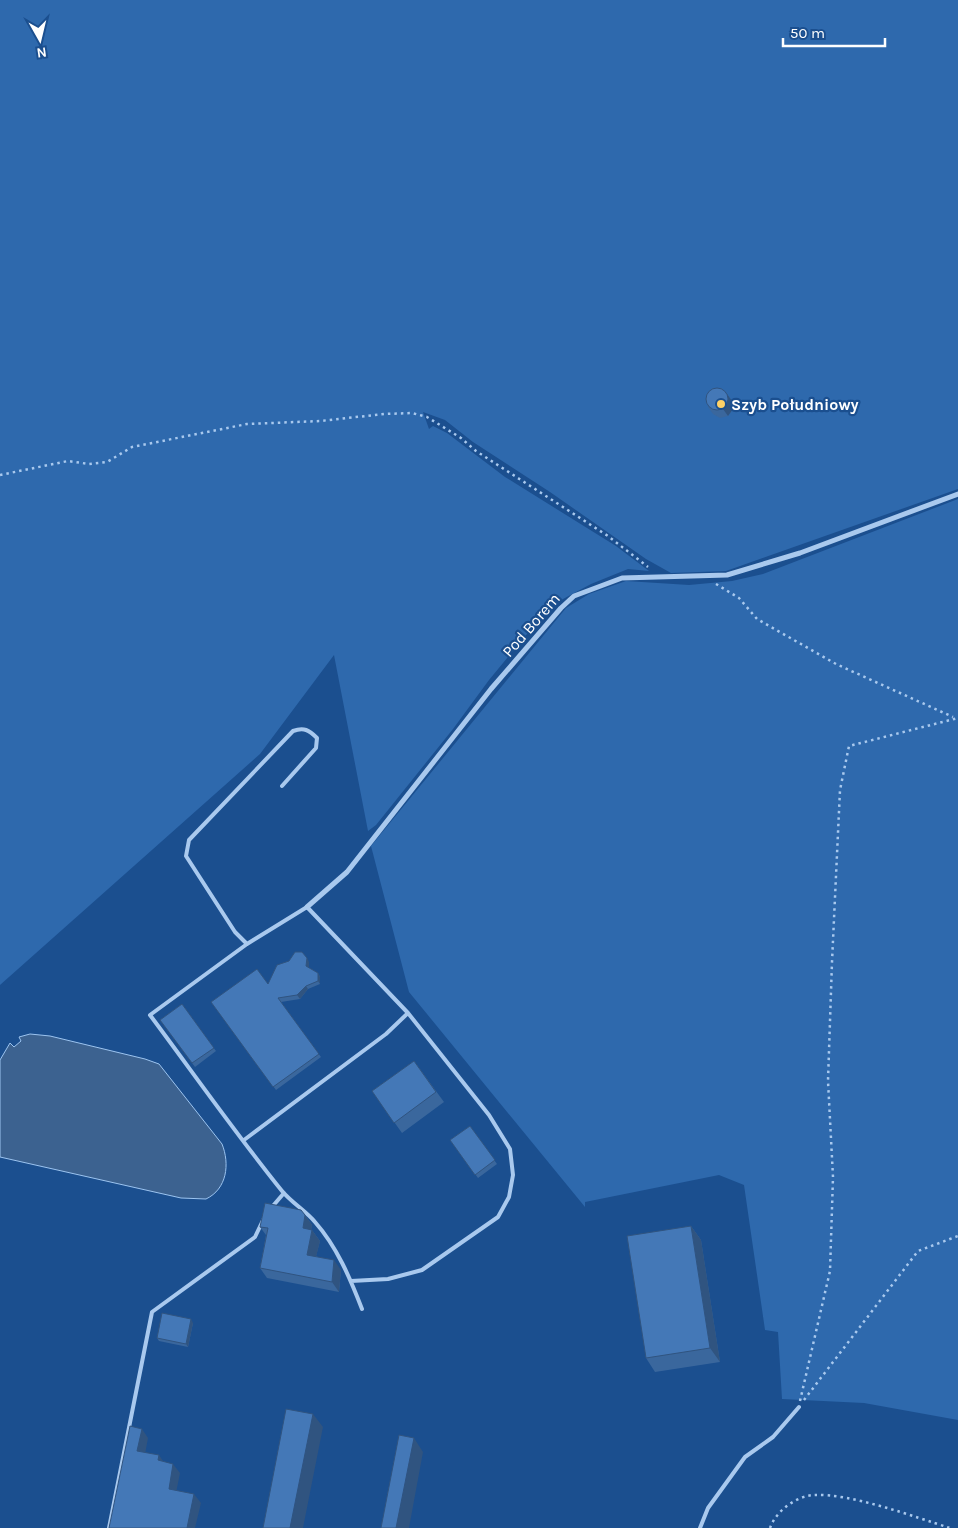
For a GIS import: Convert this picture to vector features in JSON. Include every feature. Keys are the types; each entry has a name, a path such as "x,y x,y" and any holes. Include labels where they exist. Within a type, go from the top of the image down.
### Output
{"street":[{"name":"Pod Borem","path":"307,907 347,872 491,689 561,608 574,596 622,578 726,575 800,553 958,494"}],"lane":[{"path":"247,944 235,932 186,856 189,840 293,731 301,728 310,731 316,738 316,748 282,786"},
{"path":"351,1282 388,1279 422,1270 498,1217 509,1197 513,1175 510,1149 489,1115 408,1013 307,907 247,944 150,1015 284,1193 314,1220 324,1233 351,1282 362,1308"},
{"path":"244,1140 386,1034 408,1013"},
{"path":"109,1528 152,1312 254,1238 262,1219 284,1193"},
{"path":"700,1528 708,1508 745,1457 773,1437 798,1407"}],"path":[{"path":"0,475 68,460 89,464 107,462 132,447 247,424 320,421 412,413 427,417 461,438 476,451 608,536 664,578"},
{"path":"703,577 739,598 756,620 836,664 956,718"},
{"path":"798,1407 830,1271 833,1177 828,1081 832,962 840,790 849,746 956,718"},
{"path":"798,1407 918,1251 958,1236"},
{"path":"770,1528 773,1520 790,1503 813,1495 864,1503 950,1528"}],"shaded area":[{"path":"0,0 958,0 958,489 726,571 671,573 646,559 550,492 473,442 445,420 423,412 429,429 433,426 447,433 505,477 616,546 649,571 628,569 591,584 550,606 489,680 453,729 376,825 368,831 334,655 260,754 0,985"},
{"path":"958,499 958,1420 864,1403 782,1399 778,1332 765,1330 744,1185 719,1175 585,1202 585,1207 409,992 371,846 566,608 589,594 626,581 689,585 732,581 763,574"},
{"path":"30,1034 50,1036 159,1064 222,1144 226,1160 225,1175 213,1195 206,1199 181,1198 0,1157 0,1060 10,1043 14,1047 21,1041 19,1037"}],"building":[{"path":"713,388 721,388 728,395 728,403 721,410 713,410 706,403 706,395"},
{"path":"295,952 302,952 307,958 306,966 318,973 318,981 306,986 297,995 278,998 319,1054 273,1087 211,1002 257,969 268,984 277,965 289,961"},
{"path":"182,1004 214,1048 192,1063 160,1020"},
{"path":"414,1061 436,1092 394,1123 372,1091"},
{"path":"470,1126 495,1160 475,1175 450,1140"},
{"path":"265,1203 301,1210 305,1215 303,1228 312,1230 307,1255 334,1260 332,1282 260,1268 268,1228 260,1227"},
{"path":"691,1226 710,1348 646,1358 627,1236"},
{"path":"162,1313 191,1319 186,1344 157,1338"},
{"path":"286,1409 313,1414 290,1528 263,1528"},
{"path":"130,1426 142,1429 137,1451 159,1455 158,1460 173,1464 169,1489 194,1494 187,1528 109,1528"},
{"path":"399,1435 414,1438 396,1528 381,1528"}],"place":[{"name":"Szyb Południowy","path":"721,404"}]}
